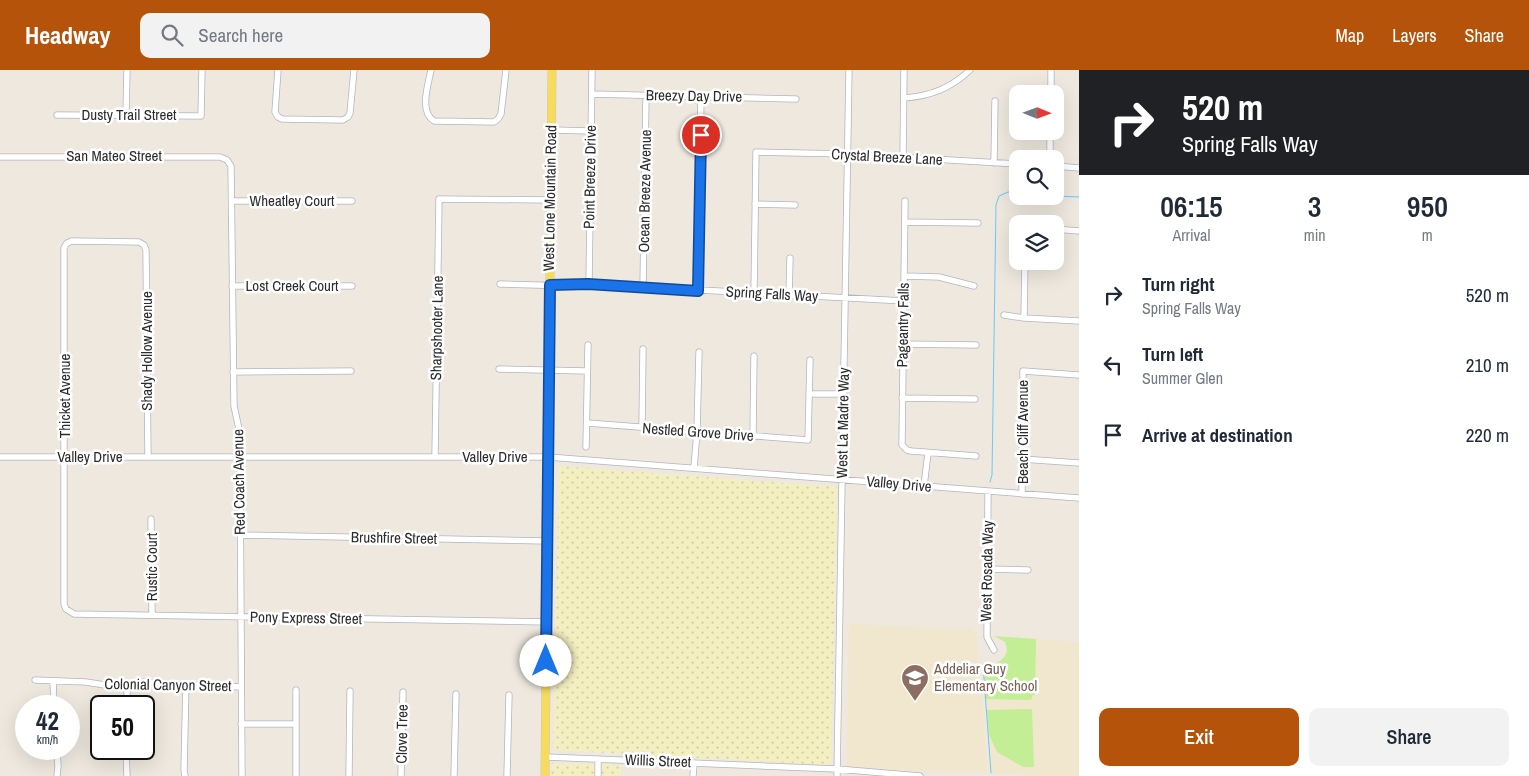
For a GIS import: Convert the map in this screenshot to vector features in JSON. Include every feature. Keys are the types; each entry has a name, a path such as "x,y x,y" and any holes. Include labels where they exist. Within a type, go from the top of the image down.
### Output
{"main road":[{"name":"West Lone Mountain Road","path":"545,776 552,70"}],"street":[{"path":"126,114 127,70"},
{"name":"Dusty Trail Street","path":"57,115 201,116 202,70"},
{"path":"278,70 275,112 278,117 282,119 343,120 350,113 354,70"},
{"path":"431,70 426,95 426,113 429,118 434,121 494,122 501,114 506,70"},
{"name":"Point Breeze Drive","path":"588,284 592,70"},
{"name":"West La Madre Way","path":"837,776 849,70"},
{"path":"903,158 904,70"},
{"path":"904,98 918,97 941,91 952,85 970,70"},
{"path":"1051,85 1052,70"},
{"name":"Breezy Day Drive","path":"592,94 796,98"},
{"name":"Ocean Breeze Avenue","path":"643,287 646,95"},
{"path":"698,291 702,96"},
{"path":"994,163 995,101"},
{"path":"551,130 591,131"},
{"name":"Crystal Breeze Lane","path":"755,204 756,152 848,154 1009,164"},
{"name":"San Mateo Street","path":"0,157 220,157 228,160"},
{"name":"Red Coach Avenue","path":"228,160 231,166 232,200 234,406 239,429 240,457 242,776"},
{"path":"1064,167 1079,168"},
{"name":"Sharpshooter Lane","path":"435,457 439,199 550,200"},
{"name":"Wheatley Court","path":"232,200 352,200"},
{"name":"Pageantry Falls","path":"905,201 901,441 904,448 911,452 928,453"},
{"path":"754,294 755,204 795,205"},
{"path":"905,222 978,223"},
{"path":"1064,230 1079,231"},
{"name":"Thicket Avenue","path":"66,609 64,604 64,248 67,243 72,241 139,242 144,245"},
{"name":"Shady Hollow Avenue","path":"144,245 146,250 148,457"},
{"path":"789,296 790,258"},
{"path":"1024,318 1025,270"},
{"path":"904,276 939,277 974,286"},
{"name":"Spring Falls Way","path":"500,284 588,284 904,301"},
{"name":"Lost Creek Court","path":"232,286 352,286"},
{"path":"1004,314 1024,318 1079,321"},
{"path":"903,344 976,345"},
{"path":"586,447 588,345"},
{"path":"642,427 643,349"},
{"path":"694,468 699,352"},
{"path":"753,436 754,356"},
{"path":"810,360 809,394 844,394"},
{"path":"499,370 587,371"},
{"path":"233,372 351,371"},
{"name":"Beach Cliff Avenue","path":"1022,494 1023,371 1079,375"},
{"name":"Nestled Grove Drive","path":"587,423 808,440 809,394"},
{"path":"902,398 975,399"},
{"path":"924,486 928,453 976,456"},
{"name":"Valley Drive","path":"0,457 548,457 1079,498"},
{"path":"1022,459 1079,463"},
{"name":"West Rosada Way","path":"988,491 986,637 994,650"},
{"name":"Rustic Court","path":"152,519 152,615"},
{"name":"Brushfire Street","path":"240,535 547,541"},
{"path":"987,568 1028,570"},
{"name":"Pony Express Street","path":"66,609 74,614 547,622"},
{"name":"Colonial Canyon Street","path":"35,680 86,682 111,686 128,683 241,687"},
{"path":"53,681 54,695"},
{"path":"127,695 128,683"},
{"path":"186,684 184,770 186,776"},
{"path":"296,690 296,776"},
{"path":"348,776 350,691"},
{"name":"Clove Tree","path":"402,776 403,692"},
{"path":"454,776 456,694"},
{"path":"508,695 508,776"},
{"path":"242,724 296,724"},
{"name":"Willis Street","path":"546,757 837,769 920,776"},
{"path":"598,759 598,776"},
{"path":"57,776 58,760"},
{"path":"126,760 127,776"},
{"path":"693,776 694,763"}],"shaded area":[{"name":"Addeliar Guy Elementary School","path":"849,624 970,628 976,635 988,772 847,769"},
{"path":"994,636 1079,642 1079,776 990,773 985,669 1003,660 1006,656 1007,648 1005,642"}],"sand":[{"path":"559,466 837,487 831,765 553,750"},
{"path":"552,763 621,765 621,776 551,776"}],"green space":[{"path":"994,636 1036,639 1035,695 1033,695 1031,700 985,699 985,669 1002,659 1007,652 1005,642"},
{"path":"1032,709 1034,767 1023,767 997,752 989,735 987,710"}],"waterway":[{"path":"990,482 992,475 996,205 999,196 1009,192"},
{"path":"1064,196 1079,197"},
{"path":"983,664 991,773"}],"place":[{"name":"Addeliar Guy Elementary School","path":"915,702"}],"route":[{"path":"546,661 550,285 571,286 588,284 698,291 701,135"}]}
